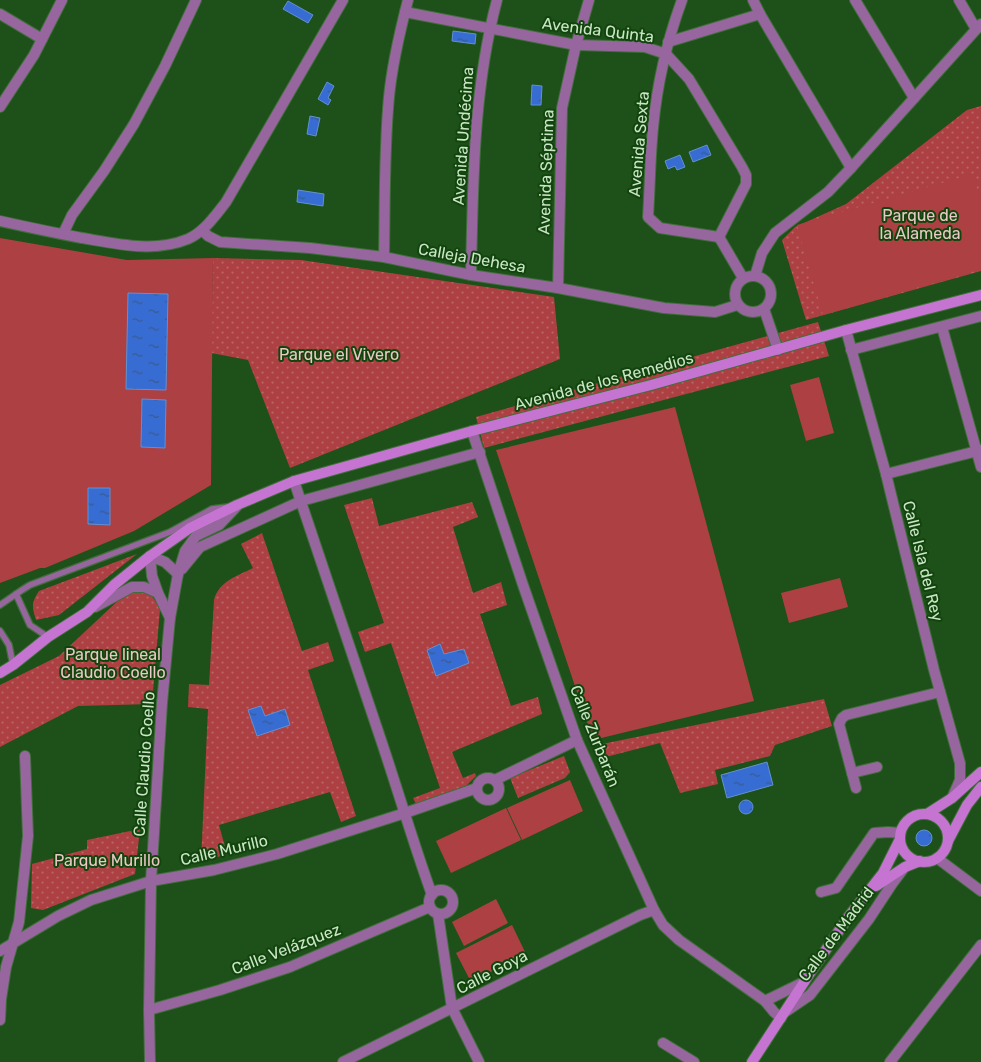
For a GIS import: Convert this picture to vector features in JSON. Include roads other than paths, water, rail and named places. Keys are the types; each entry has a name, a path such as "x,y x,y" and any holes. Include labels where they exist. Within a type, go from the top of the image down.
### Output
{"main road":[{"name":"Avenida de los Remedios","path":"0,673 48,637 87,612 114,585 150,556 190,528 237,505 294,481 472,431 651,385 846,330 981,295"},
{"path":"927,814 952,798 981,772"},
{"path":"947,843 947,835 941,821 927,814 913,816 907,820 900,836 904,852 914,860 926,862 937,858 945,848 967,805 981,787"},
{"path":"967,805 981,796"},
{"name":"Calle de Madrid","path":"752,1062 849,916 882,873 900,836"},
{"name":"Calle de Madrid","path":"871,889 905,867 920,861"}],"street":[{"path":"0,107 34,55 62,0"},
{"path":"64,234 72,215 104,171 134,124 165,66 196,0"},
{"path":"0,221 123,246 147,247 172,244 189,238 202,230 226,202 343,0"},
{"path":"384,257 386,132 389,96 408,0"},
{"name":"Avenida Undécima","path":"471,275 475,144 480,87 489,29 497,0"},
{"name":"Avenida Séptima","path":"558,288 562,108 576,45 589,0"},
{"name":"Avenida Sexta","path":"682,0 668,42 659,85 653,128 648,217 660,228 719,237"},
{"path":"754,0 760,14 851,168"},
{"path":"855,0 914,98"},
{"path":"755,276 762,253 775,232 828,192 979,26 959,0"},
{"name":"Avenida Quinta","path":"405,12 576,45 645,47 666,54 690,79 746,175 746,184 719,237"},
{"path":"0,14 42,39"},
{"path":"668,42 760,14"},
{"name":"Calleja Dehesa","path":"202,230 208,236 220,242 310,248 384,257 471,275 558,288 664,308 715,312 738,305"},
{"path":"719,237 743,278"},
{"path":"746,276 755,276 763,279 769,285 771,294 770,302 764,309 755,313 745,311 738,305 734,290 746,276"},
{"path":"764,309 778,350"},
{"path":"851,350 981,316"},
{"path":"942,327 979,451 981,467"},
{"name":"Calle Isla del Rey","path":"846,330 886,474 934,670 960,763 960,780 952,798"},
{"name":"Calle Zurbarán","path":"472,431 577,740 654,910 662,925 679,940 765,1001 774,1012 782,1015"},
{"path":"886,474 979,451"},
{"name":"Avenida de los Remedios","path":"178,574 200,547 300,500 480,452"},
{"path":"294,481 432,895 429,901 434,911 452,1008 479,1062"},
{"name":"Avenida de los Remedios","path":"170,618 178,574 185,551 196,536 219,525 237,505"},
{"path":"170,618 152,576 150,556 164,562 178,574"},
{"name":"Avenida de los Remedios","path":"87,612 132,587 144,587 158,593"},
{"name":"Calle Claudio Coello","path":"150,1062 149,1010 152,881 162,703 170,618"},
{"path":"856,788 839,724 842,718 846,715 940,692"},
{"path":"495,780 577,740"},
{"path":"0,1020 6,968 19,922 28,836 25,756"},
{"path":"852,773 876,767"},
{"path":"485,778 492,778 500,789 495,799 488,801 479,795 477,788 485,778"},
{"name":"Calle Murillo","path":"0,951 58,916 91,900 152,881 214,870 277,854 477,788"},
{"path":"821,892 836,888 874,833 888,832 900,836"},
{"path":"937,858 981,891"},
{"name":"Calle de Madrid","path":"782,1015 810,995 905,867"},
{"name":"Calle Velázquez","path":"149,1010 220,990 290,966 434,911 446,913 452,908 452,896 449,893 442,890 434,892 432,895"},
{"name":"Calle Goya","path":"343,1062 640,915 654,910"},
{"path":"890,1062 981,945"},
{"path":"765,1001 807,978"},
{"path":"663,1042 694,1062"}],"lane":[{"path":"0,605 30,585 170,532 212,509 237,505"},
{"path":"16,594 30,625 48,637"},
{"path":"0,631 9,645 13,665"}],"water":[{"path":"288,1 313,15 308,23 283,9"},
{"path":"453,31 476,34 475,44 452,41"},
{"path":"327,82 334,86 328,98 331,100 328,105 318,99"},
{"path":"532,85 542,86 541,105 531,105"},
{"path":"310,116 320,118 316,136 307,134"},
{"path":"707,145 711,155 693,162 689,152"},
{"path":"680,155 685,167 677,170 675,166 668,169 665,161"},
{"path":"298,190 324,194 323,206 297,202"},
{"path":"128,293 168,294 166,390 126,389"},
{"path":"142,399 166,400 165,448 141,447"},
{"path":"88,488 110,488 110,525 88,524"},
{"path":"440,644 444,654 464,649 469,663 436,676 427,650"},
{"path":"261,706 265,716 285,709 290,725 257,736 248,710"},
{"path":"767,762 773,785 727,798 721,775"},
{"path":"743,800 749,800 753,807 749,814 743,814 739,810 739,804"},
{"path":"924,830 932,838 924,846 916,838"}],"park label":[{"name":"Parque de la Alameda","path":"920,224"},
{"name":"Parque el Vivero","path":"339,354"},
{"name":"Parque lineal Claudio Coello","path":"113,663"},
{"name":"Parque Murillo","path":"107,860"}]}
